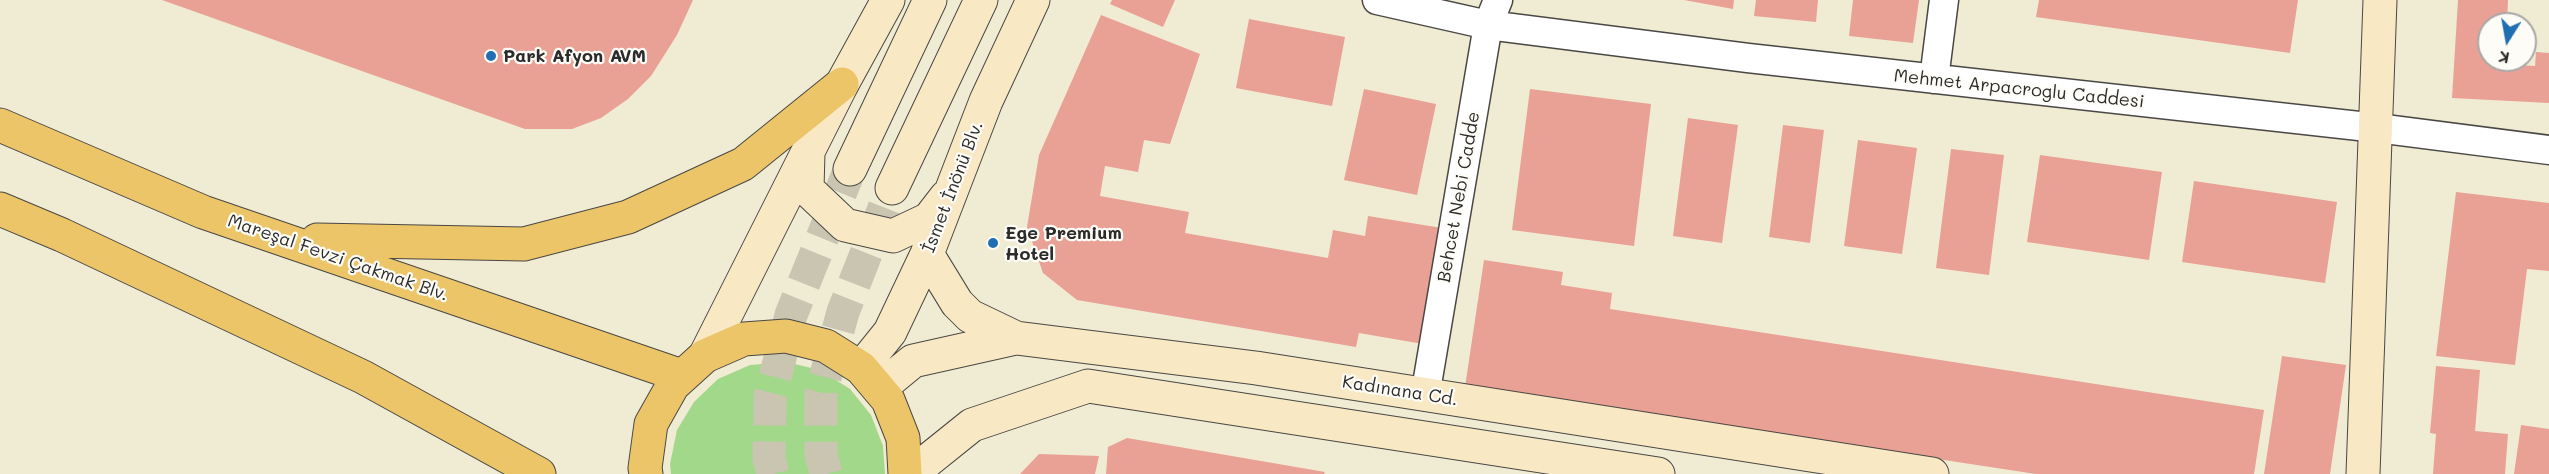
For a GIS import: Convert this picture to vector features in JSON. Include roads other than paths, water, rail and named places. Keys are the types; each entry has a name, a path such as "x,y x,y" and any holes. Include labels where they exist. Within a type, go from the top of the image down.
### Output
{"main road":[{"path":"283,240 524,244 628,217 742,164 842,84"},
{"name":"Mareşal Fevzi Çakmak Blv.","path":"0,125 203,212 283,240 447,294 694,366"},
{"path":"0,209 62,235 363,377 539,474"},
{"path":"646,474 651,424 673,385 694,366 744,339 786,336 826,346 870,379 888,400 903,438 905,474"}],"street":[{"path":"694,366 888,0"},
{"path":"850,169 930,0"},
{"path":"892,188 981,0"},
{"name":"İsmet İnönü Blv.","path":"870,379 927,254 986,101 1034,0"},
{"name":"Mehmet Arpacroglu Caddesi","path":"1377,0 1493,13 1934,79 2377,128 2549,150"},
{"path":"1934,79 1944,0"},
{"path":"2363,474 2380,0"},
{"name":"Behcet Nebi Cadde","path":"1425,396 1493,13"},
{"path":"808,152 807,189 845,225 893,236 929,219 952,189"},
{"path":"927,254 957,303 970,316 1016,338"},
{"name":"Kadınana Cd.","path":"870,379 913,361 1016,338 1256,368 1932,474"},
{"path":"911,474 972,426 1088,386 1590,469 1658,474"}],"tunnel":[{"path":"773,474 769,459 770,397 791,315 850,169"},
{"path":"826,474 821,455 821,393 843,312 892,188"}],"place":[{"name":"Park Afyon AVM","path":"491,56"},
{"name":"Ege Premium Hotel","path":"993,243"}]}
